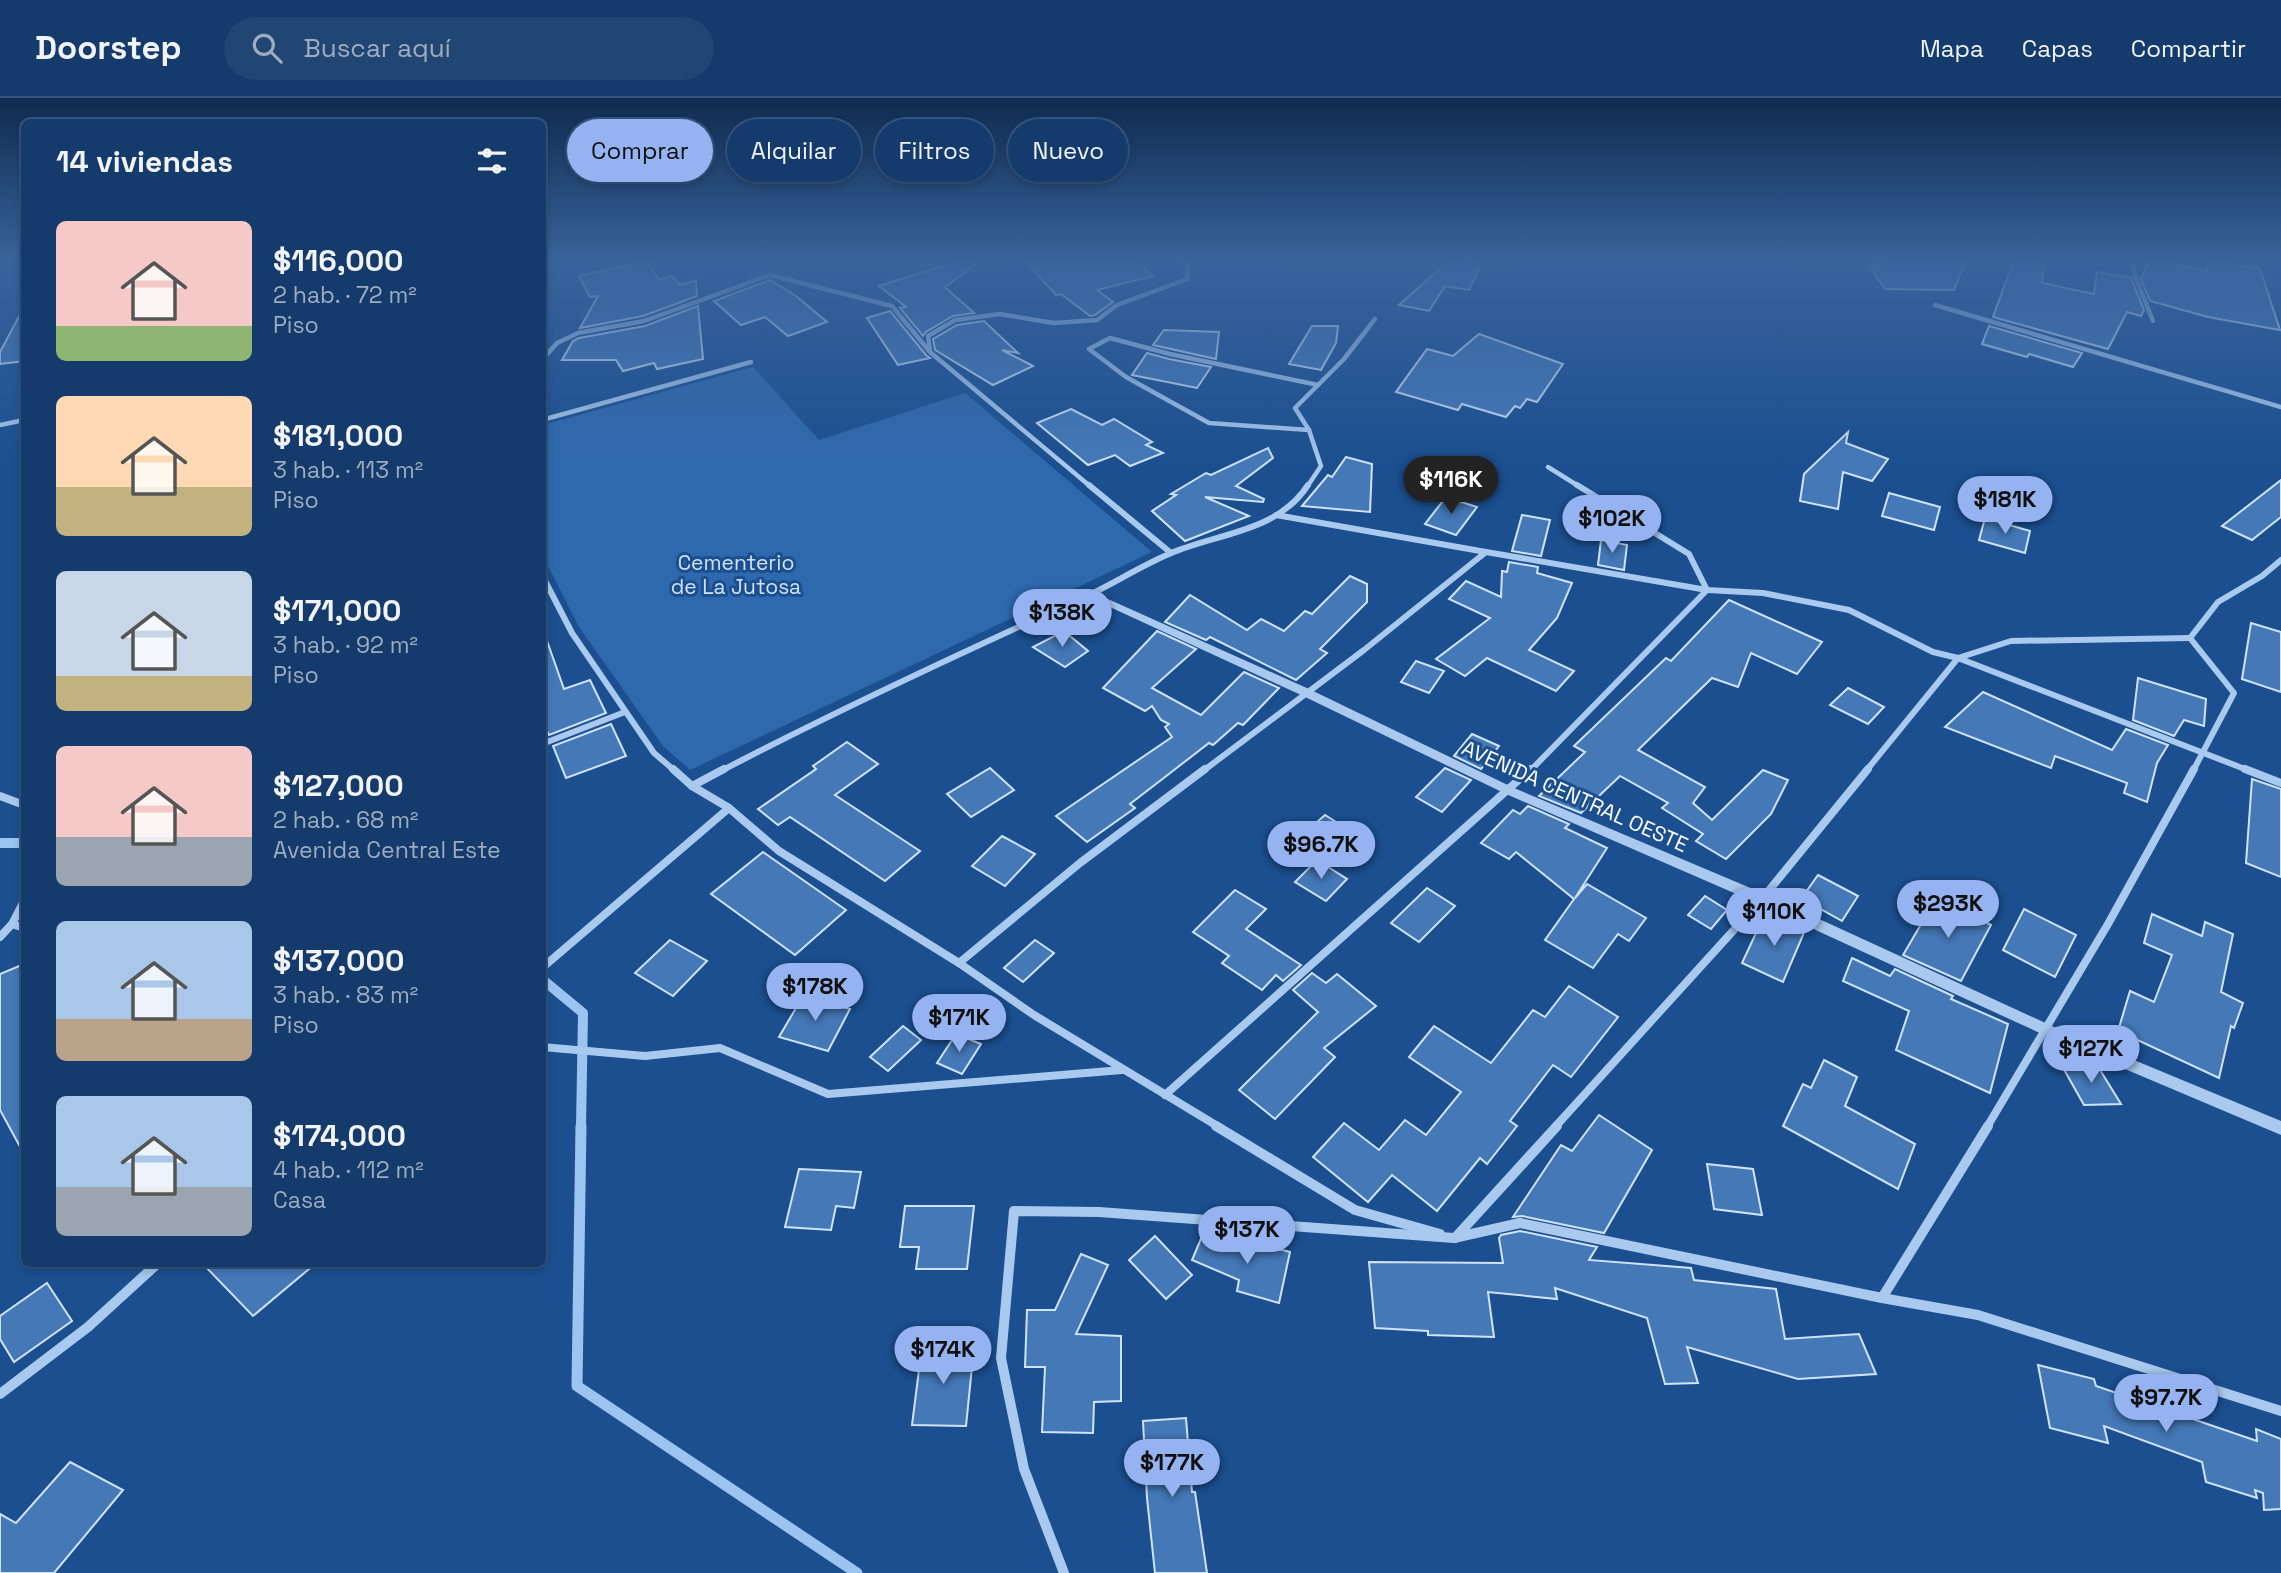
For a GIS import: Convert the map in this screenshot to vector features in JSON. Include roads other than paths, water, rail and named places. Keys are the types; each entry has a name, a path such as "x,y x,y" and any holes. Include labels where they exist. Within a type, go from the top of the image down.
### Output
{"street":[{"path":"546,355 557,343 578,333 606,328"},
{"path":"910,328 930,352 1171,553"},
{"path":"930,352 928,336 942,328"},
{"path":"692,786 823,718 1017,625 1090,594 1171,553 1238,534 1276,515 1306,490 1321,466 1309,430 1295,408 1344,359 1368,328"},
{"path":"2010,328 2281,407"},
{"path":"1309,430 1209,423 1126,377 1090,349 1110,338 1170,354 1318,385"},
{"path":"546,419 751,362"},
{"path":"0,425 21,421"},
{"path":"1548,467 1689,554 1707,590"},
{"path":"1276,515 1707,590 1763,593 1849,610 1933,652 1958,658 2281,783"},
{"path":"959,963 1080,863 1364,650 1486,552"},
{"path":"2190,638 2218,601 2262,576 2281,560"},
{"path":"546,583 572,633 654,752 692,786 729,808 779,850 959,963 1034,1015 1355,1210 1454,1238"},
{"path":"1165,1095 1510,791 1707,590"},
{"name":"AVENIDA CENTRAL OESTE","path":"1090,594 1305,692 1510,791 1762,899 2047,1030 2281,1128"},
{"path":"1454,1238 1762,899 1958,658 2011,641 2190,638"},
{"path":"1882,1298 2047,1030 2234,693 2190,638"},
{"path":"546,742 625,712"},
{"path":"0,796 21,803"},
{"path":"546,965 729,808"},
{"path":"0,937 21,906"},
{"path":"12,923 21,927"},
{"path":"546,1047 645,1056 720,1048 828,1094 1124,1070"},
{"path":"1065,1573 1024,1469 1001,1358 1014,1211 1099,1212 1454,1238 1520,1223 1882,1298 1978,1315 2281,1411"},
{"path":"0,1394 88,1327 154,1267"}],"waterway":[{"path":"0,843 21,843"},
{"path":"546,982 583,1013 581,1127"},
{"path":"581,1126 577,1386 857,1573"}],"park label":[{"name":"Cementerio de La Jutosa","path":"736,574"}]}
